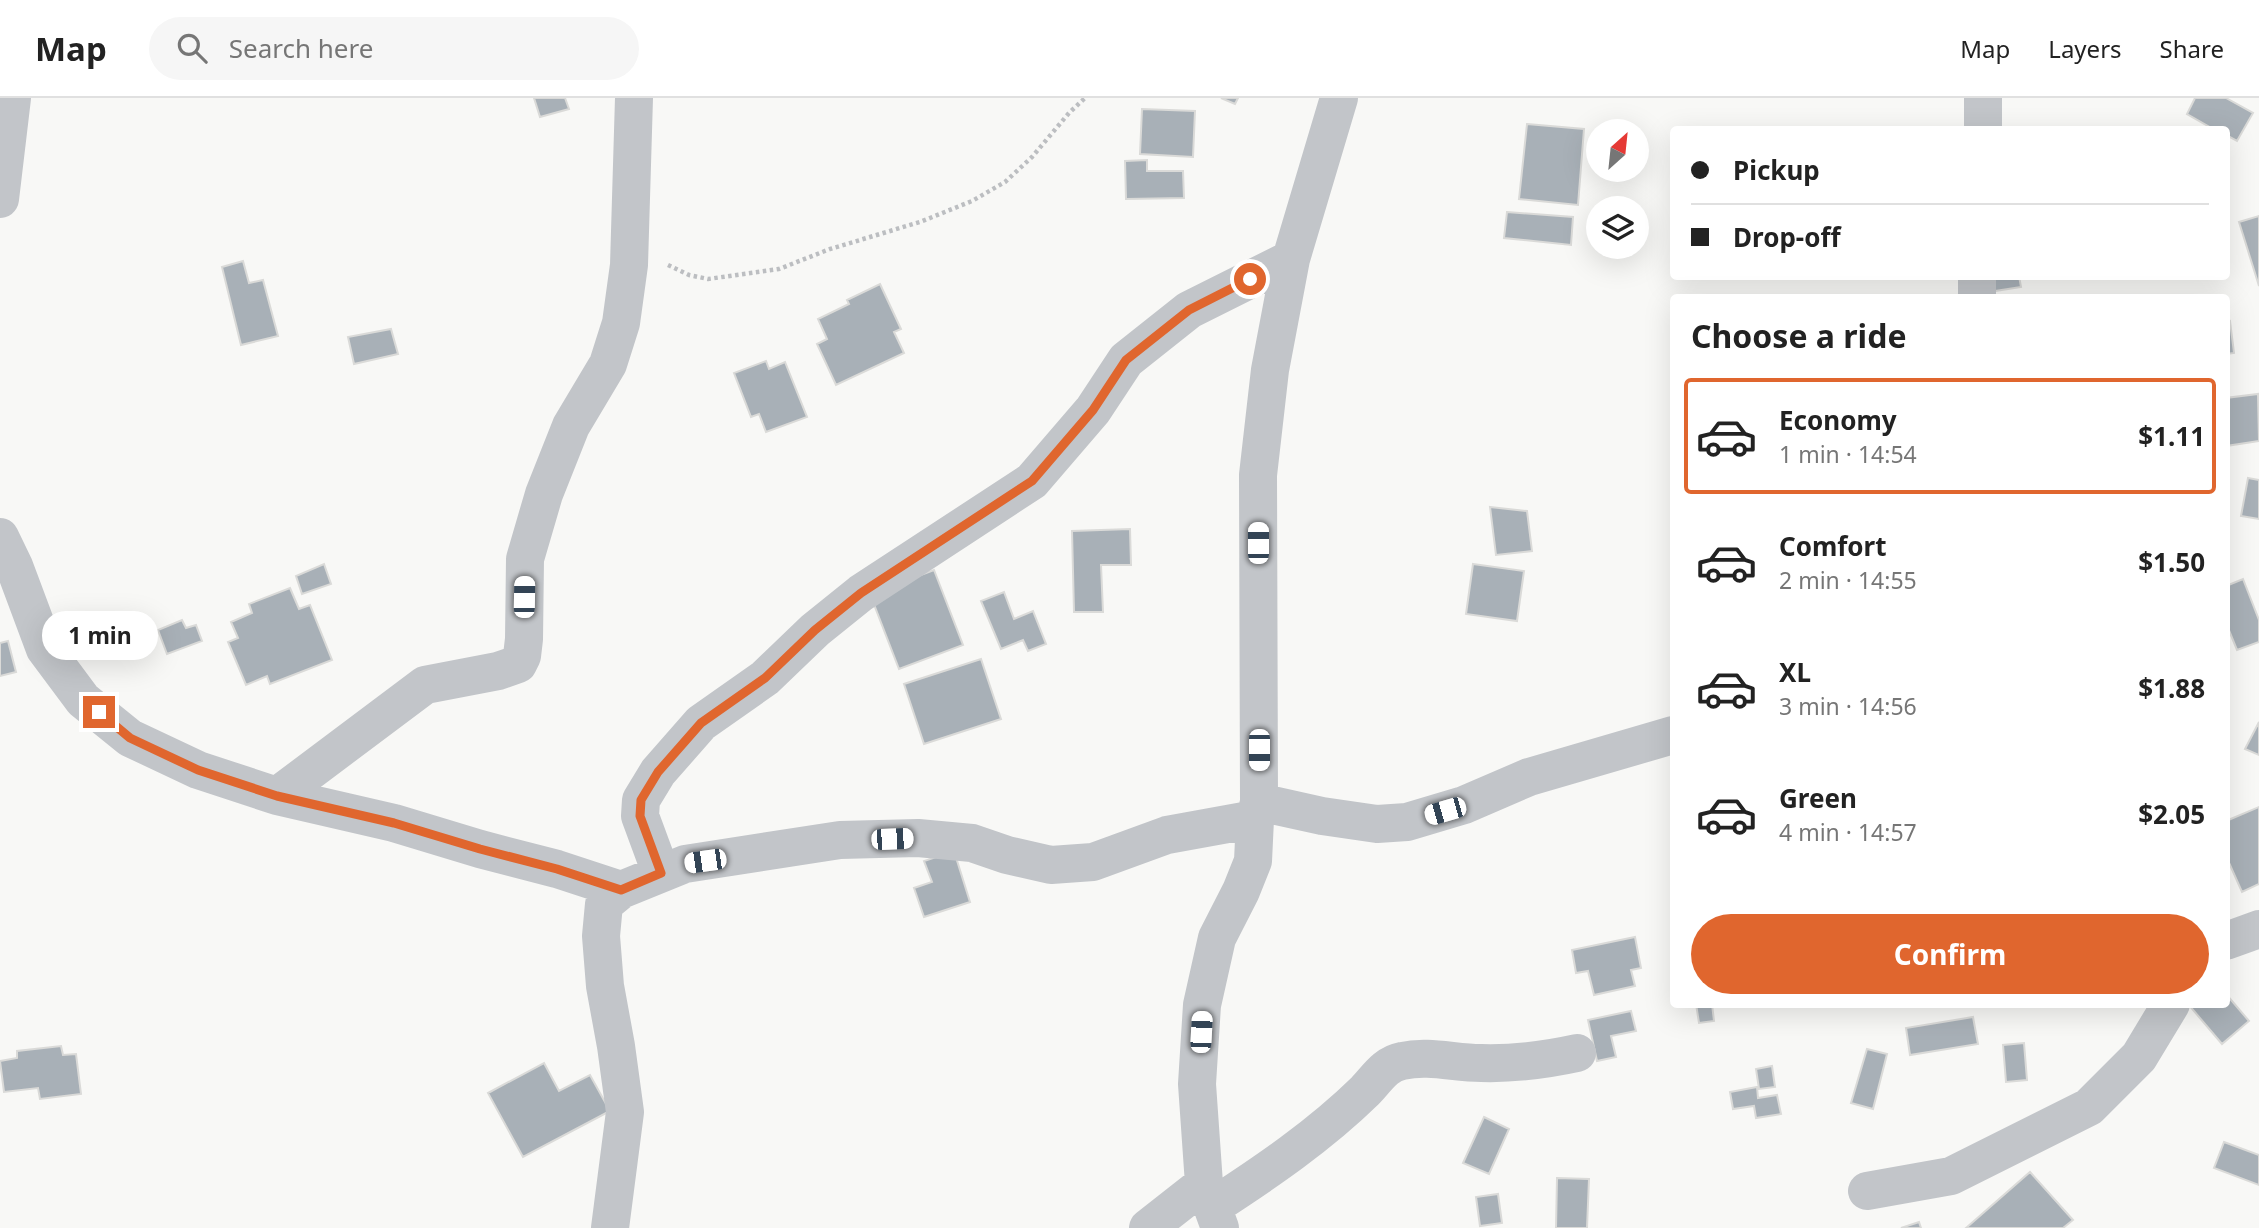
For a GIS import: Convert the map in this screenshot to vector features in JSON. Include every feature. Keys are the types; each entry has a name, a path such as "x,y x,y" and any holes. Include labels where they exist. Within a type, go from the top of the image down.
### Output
{"street":[{"path":"0,199 12,98"},
{"path":"277,796 425,685 498,671 518,664 524,639 525,559 544,494 571,426 608,364 621,323 629,265 634,98"},
{"path":"1212,1206 1197,1084 1202,1005 1217,938 1253,861 1257,811 1258,475 1270,370 1291,259 1339,98"},
{"path":"1983,98 1983,126"},
{"path":"661,873 640,816 641,800 658,772 701,723 765,678 815,630 861,593 1032,481 1093,410 1126,360 1178,318 1291,259"},
{"path":"0,537 45,649 83,699 130,738 198,770 277,796 394,823 621,890"},
{"path":"610,1228 625,1112 605,986 601,936 604,904 621,890 685,864 840,840 918,838 972,842 1007,855 1051,865 1093,862 1167,835 1257,811 1377,824 1407,822 1464,806 1529,776 1670,736"},
{"path":"2230,940 2259,929"},
{"path":"1867,1191 1951,1176 2089,1107 2139,1057 2169,1008"},
{"path":"1148,1228 1212,1206 1295,1152 1351,1104 1382,1071 1399,1061 1430,1058 1480,1063 1539,1061 1577,1053"}],"path":[{"path":"629,248 689,275 708,279 779,269 830,249 920,222 972,201 1005,182 1032,157 1085,98"}],"building":[{"path":"534,98 565,98 569,109 540,117"},
{"path":"1221,98 1238,98 1235,104"},
{"path":"2195,98 2226,98 2253,113 2237,141 2230,137 2230,126 2208,126 2187,114"},
{"path":"1142,109 1195,111 1193,157 1140,154"},
{"path":"1527,124 1584,129 1578,205 1519,199"},
{"path":"1147,160 1147,171 1183,171 1184,198 1126,199 1125,161"},
{"path":"1507,212 1573,217 1571,245 1504,238"},
{"path":"2259,216 2259,286 2239,222"},
{"path":"243,261 249,283 263,280 278,336 241,345 222,267"},
{"path":"1993,280 2020,280 2021,287 1995,291"},
{"path":"880,284 901,329 894,332 904,353 836,385 817,344 827,339 818,319 849,304 847,300"},
{"path":"2230,321 2234,353 2230,354"},
{"path":"391,329 398,354 354,364 348,337"},
{"path":"766,361 769,369 785,362 807,417 766,432 759,414 751,417 734,373"},
{"path":"2258,394 2259,441 2230,445 2230,398"},
{"path":"2248,478 2259,480 2259,519 2241,516"},
{"path":"1490,507 1527,511 1532,551 1496,555"},
{"path":"1130,529 1131,565 1101,565 1103,612 1074,612 1072,531"},
{"path":"324,564 331,584 302,594 296,576"},
{"path":"1473,564 1524,571 1517,621 1466,614"},
{"path":"934,570 963,645 899,669 870,594"},
{"path":"2243,579 2259,620 2259,642 2237,650 2230,633 2230,584"},
{"path":"290,588 299,609 310,605 332,660 270,684 267,676 246,685 228,642 238,638 231,622 252,613 249,604"},
{"path":"1004,592 1014,619 1033,611 1046,644 1028,651 1023,640 1001,649 981,601"},
{"path":"182,620 186,628 196,625 202,641 167,654 158,630"},
{"path":"8,641 16,672 0,676 0,643"},
{"path":"981,659 1001,719 924,744 904,684"},
{"path":"2259,722 2259,755 2245,749"},
{"path":"2259,807 2259,884 2242,892 2230,865 2230,819"},
{"path":"954,851 970,902 924,917 914,888 932,882 924,861"},
{"path":"1635,937 1641,968 1631,970 1635,986 1594,995 1588,971 1576,973 1572,950"},
{"path":"2230,999 2249,1021 2222,1044 2191,1008 2230,1008"},
{"path":"1697,1008 1712,1008 1714,1021 1699,1023"},
{"path":"1631,1011 1636,1031 1611,1036 1616,1057 1597,1061 1588,1020"},
{"path":"1973,1017 1978,1044 1910,1055 1906,1028"},
{"path":"2024,1043 2027,1080 2006,1082 2003,1045"},
{"path":"61,1046 63,1055 76,1054 81,1094 40,1099 38,1088 4,1092 0,1061 17,1058 17,1051"},
{"path":"1867,1049 1887,1054 1873,1109 1851,1103"},
{"path":"544,1063 559,1091 590,1075 610,1111 523,1157 488,1093"},
{"path":"1772,1066 1775,1087 1759,1089 1756,1069"},
{"path":"1757,1087 1758,1098 1777,1095 1781,1114 1756,1118 1754,1106 1733,1109 1730,1092"},
{"path":"1484,1117 1509,1129 1489,1174 1463,1163"},
{"path":"2224,1142 2259,1155 2259,1185 2214,1168"},
{"path":"2030,1172 2073,1220 2063,1228 1966,1228"},
{"path":"1557,1178 1589,1179 1587,1228 1556,1228"},
{"path":"1498,1194 1502,1223 1480,1226 1476,1197"},
{"path":"1919,1222 1921,1228 1901,1228"}],"route":[{"path":"99,712 130,738 198,770 277,796 394,823 621,890 661,873 640,816 641,800 658,772 701,723 765,678 815,630 861,593 1032,481 1093,410 1126,360 1189,310 1250,279"}]}
